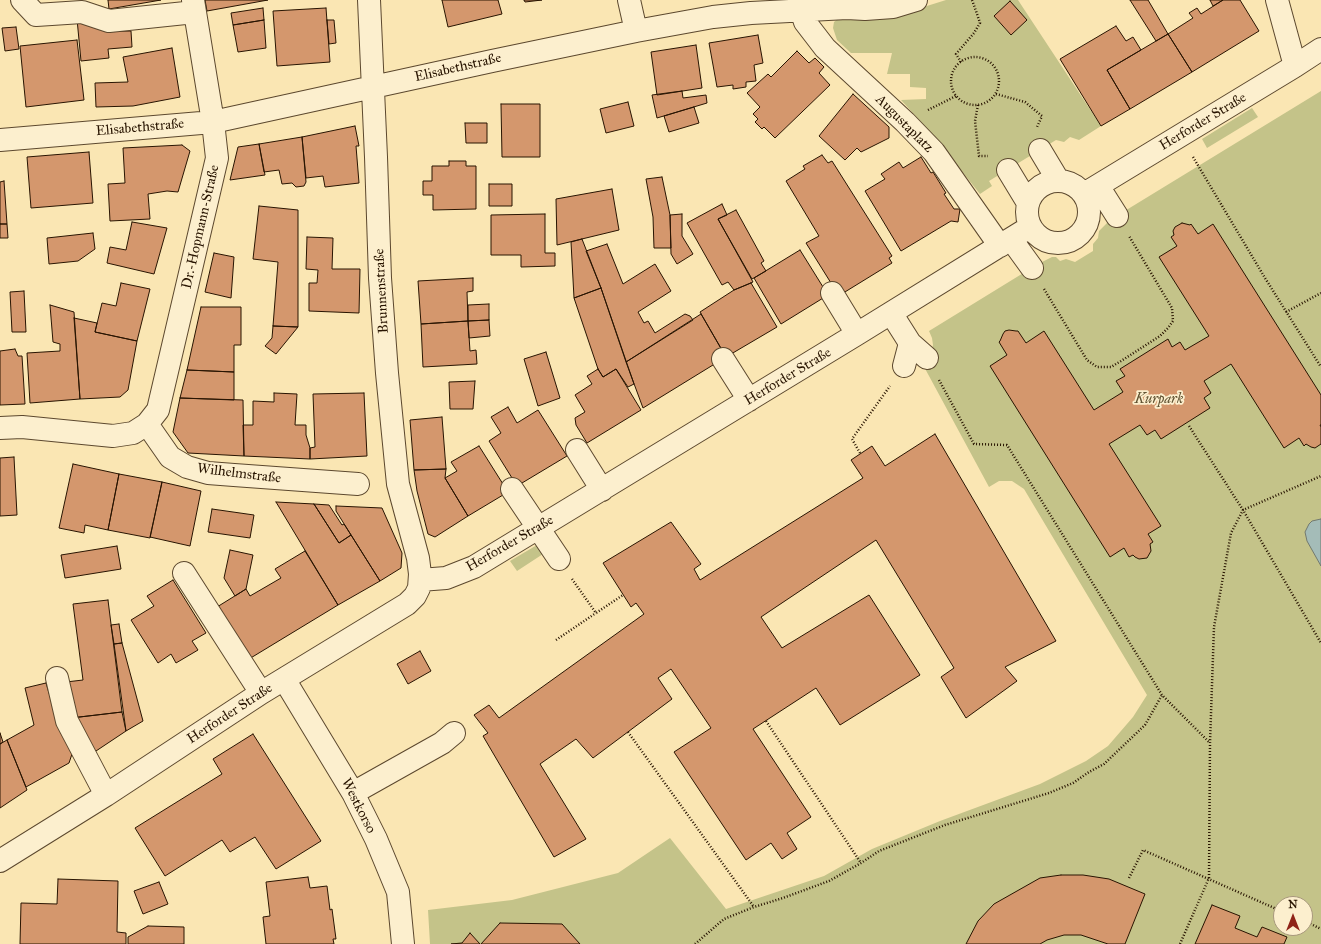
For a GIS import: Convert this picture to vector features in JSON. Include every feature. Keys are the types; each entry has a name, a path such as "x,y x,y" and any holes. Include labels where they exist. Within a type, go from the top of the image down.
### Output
{"street":[{"path":"22,0 36,15 82,12 109,21 194,6"},
{"name":"Brunnenstraße","path":"369,0 374,87 380,278 388,381 398,484 418,558 420,580"},
{"path":"629,0 636,31"},
{"name":"Elisabethstraße","path":"0,140 213,122 492,61 636,31 713,17 801,10 894,7 916,0"},
{"path":"1277,0 1295,66"},
{"name":"Dr.-Hopmann-Straße","path":"147,424 158,410 217,158 213,122 194,6"},
{"name":"Augustaplatz","path":"801,10 805,22 826,48 905,122 934,152 957,184 1006,242 1032,268"},
{"name":"Herforder Straße","path":"1091,190 1321,49"},
{"path":"1040,150 1058,180"},
{"path":"1008,170 1028,203"},
{"path":"1091,190 1088,224 1083,232 1075,239 1065,243 1045,241 1030,227 1027,211 1028,203 1032,194 1039,187 1048,182 1058,180 1091,190 1117,216"},
{"name":"Herforder Straße","path":"0,861 106,795 261,693 406,604 415,596 419,588 420,580 446,578 474,567 891,314 1030,227"},
{"path":"832,293 857,334"},
{"path":"891,314 910,343 927,358"},
{"path":"904,366 910,343"},
{"path":"723,359 749,400"},
{"path":"0,428 22,427 113,436 133,433 147,424"},
{"name":"Wilhelmstraße","path":"147,424 170,457 186,467 208,473 358,484"},
{"path":"577,450 602,490"},
{"path":"512,489 558,559"},
{"path":"184,574 261,693"},
{"path":"57,678 67,720 106,795"},
{"name":"Westkorso","path":"284,679 353,792 376,839 398,892 403,944"},
{"path":"353,792 442,743 454,733"}],"path":[{"path":"961,62 956,54 974,33 980,23 972,0"},
{"path":"977,57 985,59 992,64 997,71 999,87 996,94 985,103 973,106 961,101 956,96 952,89 952,74 961,62 969,58 977,57"},
{"path":"996,94 1025,102 1042,116 1037,127 1037,140 1040,150"},
{"path":"905,122 956,96"},
{"path":"978,105 975,121 979,156 988,156 1001,162 1008,170"},
{"path":"1179,137 1199,166 1265,278 1321,367"},
{"path":"1032,268 1087,360 1097,367 1111,367 1121,361 1160,336 1173,321 1172,308 1117,216"},
{"path":"1286,312 1321,293"},
{"path":"927,358 974,444 1007,445 1162,695 1210,743"},
{"path":"860,453 852,439 904,366"},
{"path":"1190,426 1243,510 1321,643"},
{"path":"1180,944 1209,878 1210,743 1214,627 1231,533 1243,510 1321,476"},
{"path":"558,559 596,613"},
{"path":"556,640 623,595"},
{"path":"695,944 724,919 829,881 861,863 879,850 945,825 1048,793 1073,783 1104,764 1145,725 1162,695"},
{"path":"766,721 861,863"},
{"path":"628,732 754,907"},
{"path":"1130,878 1143,850 1273,907"}],"green space":[{"path":"946,0 1018,0 1101,126 1079,140 1070,137 1064,142 1056,140 989,181 992,186 980,194 933,135 901,100 926,99 926,88 910,87 910,74 887,74 892,53 851,53 837,40 833,28 834,22 839,18 895,16"},
{"name":"Kurpark","path":"1321,91 1321,944 430,944 428,910 512,900 618,873 670,838 726,909 824,876 872,849 940,821 1040,784 1086,761 1108,746 1133,717 1147,695 1024,489 1012,481 999,481 989,487 922,363 931,352 933,345 929,331 1038,264 1052,257 1056,257 1060,261 1066,259 1075,262 1093,251 1093,244 1098,238 1099,231 1110,220"},
{"path":"1252,108 1258,117 1207,148 1202,139"},
{"path":"537,545 543,554 517,571 510,561"}],"water":[{"path":"1321,519 1321,566 1307,541 1305,532 1312,521"}],"building":[{"path":"108,0 161,0 109,9"},
{"path":"205,0 268,0 207,11"},
{"path":"442,0 498,0 502,14 448,27"},
{"path":"524,0 542,0 525,2"},
{"path":"1130,0 1148,0 1168,34 1156,41"},
{"path":"1210,0 1223,0 1213,6"},
{"path":"1223,0 1240,0 1259,31 1192,72 1168,34 1193,18 1189,13 1197,8 1201,14"},
{"path":"1010,1 1027,20 1011,35 994,16"},
{"path":"263,8 264,20 233,25 231,13"},
{"path":"326,8 330,62 277,66 273,11"},
{"path":"77,19 105,31 131,31 132,47 108,49 109,58 81,61"},
{"path":"264,20 266,48 238,52 233,25"},
{"path":"327,20 334,20 336,43 329,44"},
{"path":"1116,26 1126,41 1133,37 1141,50 1107,70 1130,109 1101,126 1060,59"},
{"path":"16,27 19,49 5,51 2,28"},
{"path":"1168,34 1192,72 1130,109 1107,70"},
{"path":"758,35 763,63 754,65 756,81 746,82 746,87 733,89 733,85 717,87 709,43"},
{"path":"77,40 84,100 26,107 20,46"},
{"path":"696,45 702,88 657,95 651,52"},
{"path":"172,48 180,97 133,106 96,107 95,83 128,82 123,57"},
{"path":"797,51 809,63 815,58 824,67 819,73 830,85 775,138 764,127 762,129 755,122 758,119 753,114 760,107 747,93 768,74 771,77"},
{"path":"682,91 683,98 706,95 707,103 657,118 652,95"},
{"path":"853,94 889,127 889,138 861,152 857,148 845,160 819,136"},
{"path":"628,102 634,126 606,133 600,109"},
{"path":"501,104 540,104 540,157 502,157"},
{"path":"694,107 699,123 669,132 664,116"},
{"path":"465,123 487,123 487,143 466,143"},
{"path":"355,126 359,146 356,146 359,183 325,187 323,176 306,178 302,137"},
{"path":"302,137 306,182 304,186 296,187 292,183 282,184 279,170 264,172 259,144"},
{"path":"259,144 265,175 230,180 238,147"},
{"path":"182,145 190,151 178,192 167,191 148,194 150,219 110,221 108,184 125,183 123,148"},
{"path":"89,152 93,203 31,208 27,157"},
{"path":"822,155 828,163 832,161 892,256 889,258 892,263 840,295 806,243 819,236 786,181 805,169 803,166"},
{"path":"921,157 931,173 933,172 946,193 944,194 954,209 960,209 958,222 951,221 901,251 865,191 885,179 881,174 899,162 903,168"},
{"path":"449,161 466,161 466,166 476,166 476,209 433,210 433,195 423,195 423,181 432,181 432,166 449,166"},
{"path":"662,177 670,215 671,248 654,248 653,217 646,179"},
{"path":"4,181 7,224 0,224 0,182"},
{"path":"489,184 512,184 512,206 489,206"},
{"path":"612,189 619,230 557,245 556,199"},
{"path":"722,204 727,215 718,219 753,282 734,290 728,282 722,285 687,223"},
{"path":"259,206 298,210 298,327 273,326 278,262 253,259"},
{"path":"736,210 764,261 761,263 766,271 752,279 718,219"},
{"path":"545,214 545,253 555,253 555,266 521,267 521,255 491,255 491,215"},
{"path":"682,214 682,236 693,254 677,264 671,254 670,215"},
{"path":"132,222 167,228 154,274 107,263 110,247 126,250"},
{"path":"1182,223 1191,224 1198,234 1213,224 1321,395 1321,444 1315,448 1306,444 1304,446 1299,438 1284,448 1231,364 1204,381 1211,393 1204,398 1210,408 1161,439 1155,430 1147,435 1140,425 1109,444 1161,526 1148,534 1153,542 1150,544 1151,551 1147,558 1139,559 1133,555 1129,557 1124,548 1110,557 990,366 1007,355 999,342 1005,331 1018,331 1026,343 1044,331 1094,410 1123,392 1116,381 1125,376 1120,369 1168,339 1172,347 1180,342 1185,350 1209,336 1159,257 1177,246 1171,237 1174,235 1173,231 1175,227"},
{"path":"0,224 7,224 8,238 0,238"},
{"path":"93,233 95,249 78,261 49,264 47,238"},
{"path":"307,237 333,238 332,269 360,269 359,313 309,311 309,283 317,283 318,270 306,269"},
{"path":"582,239 601,288 574,298 571,242"},
{"path":"607,244 623,284 655,264 671,291 638,312 644,323 648,321 655,333 685,314 690,316 693,320 626,362 601,288 586,251"},
{"path":"800,250 828,295 781,324 754,278"},
{"path":"214,253 234,257 231,298 205,292"},
{"path":"473,278 473,291 467,292 468,321 421,324 418,281"},
{"path":"121,283 150,289 137,341 95,332 102,303 116,306"},
{"path":"751,283 777,327 726,357 700,312 734,290"},
{"path":"601,288 634,384 628,387 616,369 603,377 598,369 574,298"},
{"path":"24,291 26,332 12,332 10,292"},
{"path":"489,304 489,320 468,321 468,305"},
{"path":"50,305 74,312 80,399 30,403 27,353 60,351 60,344 53,342"},
{"path":"201,307 241,307 241,345 234,345 234,372 187,370"},
{"path":"701,314 726,357 643,408 626,362"},
{"path":"74,318 97,323 95,332 137,341 128,390 120,397 80,399"},
{"path":"489,320 490,336 469,338 468,321"},
{"path":"468,321 470,351 476,350 477,364 423,367 421,324"},
{"path":"273,326 298,327 276,354 265,346 272,338"},
{"path":"15,349 18,356 22,356 25,404 0,405 0,351"},
{"path":"546,352 560,398 538,406 524,359"},
{"path":"598,369 603,377 616,369 641,410 587,443 576,425 575,418 585,412 575,395 592,384 587,376"},
{"path":"187,370 234,372 234,400 180,398"},
{"path":"475,381 473,409 450,409 449,382"},
{"path":"274,393 297,394 295,425 306,425 306,435 310,448 310,459 244,456 243,425 253,425 253,401 274,402"},
{"path":"364,393 367,456 310,459 310,448 315,447 313,394"},
{"path":"180,398 243,400 244,456 188,453 173,432"},
{"path":"508,407 517,423 538,410 567,456 517,486 489,441 501,433 491,417"},
{"path":"442,417 446,469 414,470 410,420"},
{"path":"935,434 1056,641 1005,667 1017,681 966,718 941,677 954,668 876,540 761,617 782,648 869,595 920,675 840,725 816,688 753,729 811,817 787,833 797,849 782,859 771,843 746,860 674,752 711,728 671,669 658,678 672,699 593,758 576,739 540,764 586,839 554,857 483,736 488,733 474,715 489,705 499,718 644,614 636,603 631,607 603,563 671,522 701,564 694,569 700,580 863,478 851,460 872,446 885,466"},
{"path":"479,446 508,492 468,516 445,478 457,471 451,462"},
{"path":"14,457 17,515 0,516 0,458"},
{"path":"73,464 119,474 108,530 85,525 84,533 59,528"},
{"path":"446,469 445,478 468,516 435,537 428,534 417,491 414,470"},
{"path":"119,474 162,482 150,538 108,530"},
{"path":"162,482 201,491 190,546 150,537"},
{"path":"276,502 314,504 339,543 351,535 380,581 338,605"},
{"path":"314,504 329,505 342,525 344,524 351,535 339,543"},
{"path":"336,506 382,508 402,553 401,568 380,581 336,511"},
{"path":"212,509 254,515 250,538 208,532"},
{"path":"117,546 121,569 65,578 61,555"},
{"path":"230,550 253,555 246,589 235,596 224,578"},
{"path":"305,551 338,605 249,659 217,607 246,589 250,596 281,578 275,569"},
{"path":"173,580 206,633 192,641 198,650 176,663 171,654 158,663 131,620 154,606 147,596"},
{"path":"108,600 122,712 71,718 66,682 83,680 73,604"},
{"path":"119,624 122,643 114,644 111,625"},
{"path":"122,643 143,721 126,731 114,644"},
{"path":"420,651 431,671 408,684 397,664"},
{"path":"46,683 56,716 72,754 69,763 26,787 7,740 34,725 25,688"},
{"path":"122,712 126,731 96,751 84,746 71,718"},
{"path":"0,733 3,742 0,744"},
{"path":"253,734 321,841 276,869 255,837 230,852 222,840 165,876 135,828 222,774 213,759"},
{"path":"7,740 27,790 0,808 0,744"},
{"path":"1061,875 1083,875 1109,879 1145,894 1125,944 1108,944 1081,935 1064,935 1047,940 1040,944 966,944 978,921 994,904 1040,878"},
{"path":"308,877 310,888 327,886 336,939 333,939 334,944 266,944 263,917 270,916 266,882"},
{"path":"58,879 118,881 117,932 126,933 126,944 20,944 21,903 57,904"},
{"path":"159,882 168,904 143,914 134,891"},
{"path":"1212,905 1240,916 1235,928 1257,937 1262,927 1273,931 1273,936 1287,937 1284,944 1195,944"},
{"path":"500,923 562,924 580,944 481,944"},
{"path":"148,926 184,927 184,944 128,944 128,937"},
{"path":"470,933 480,944 451,944 462,943"}]}
